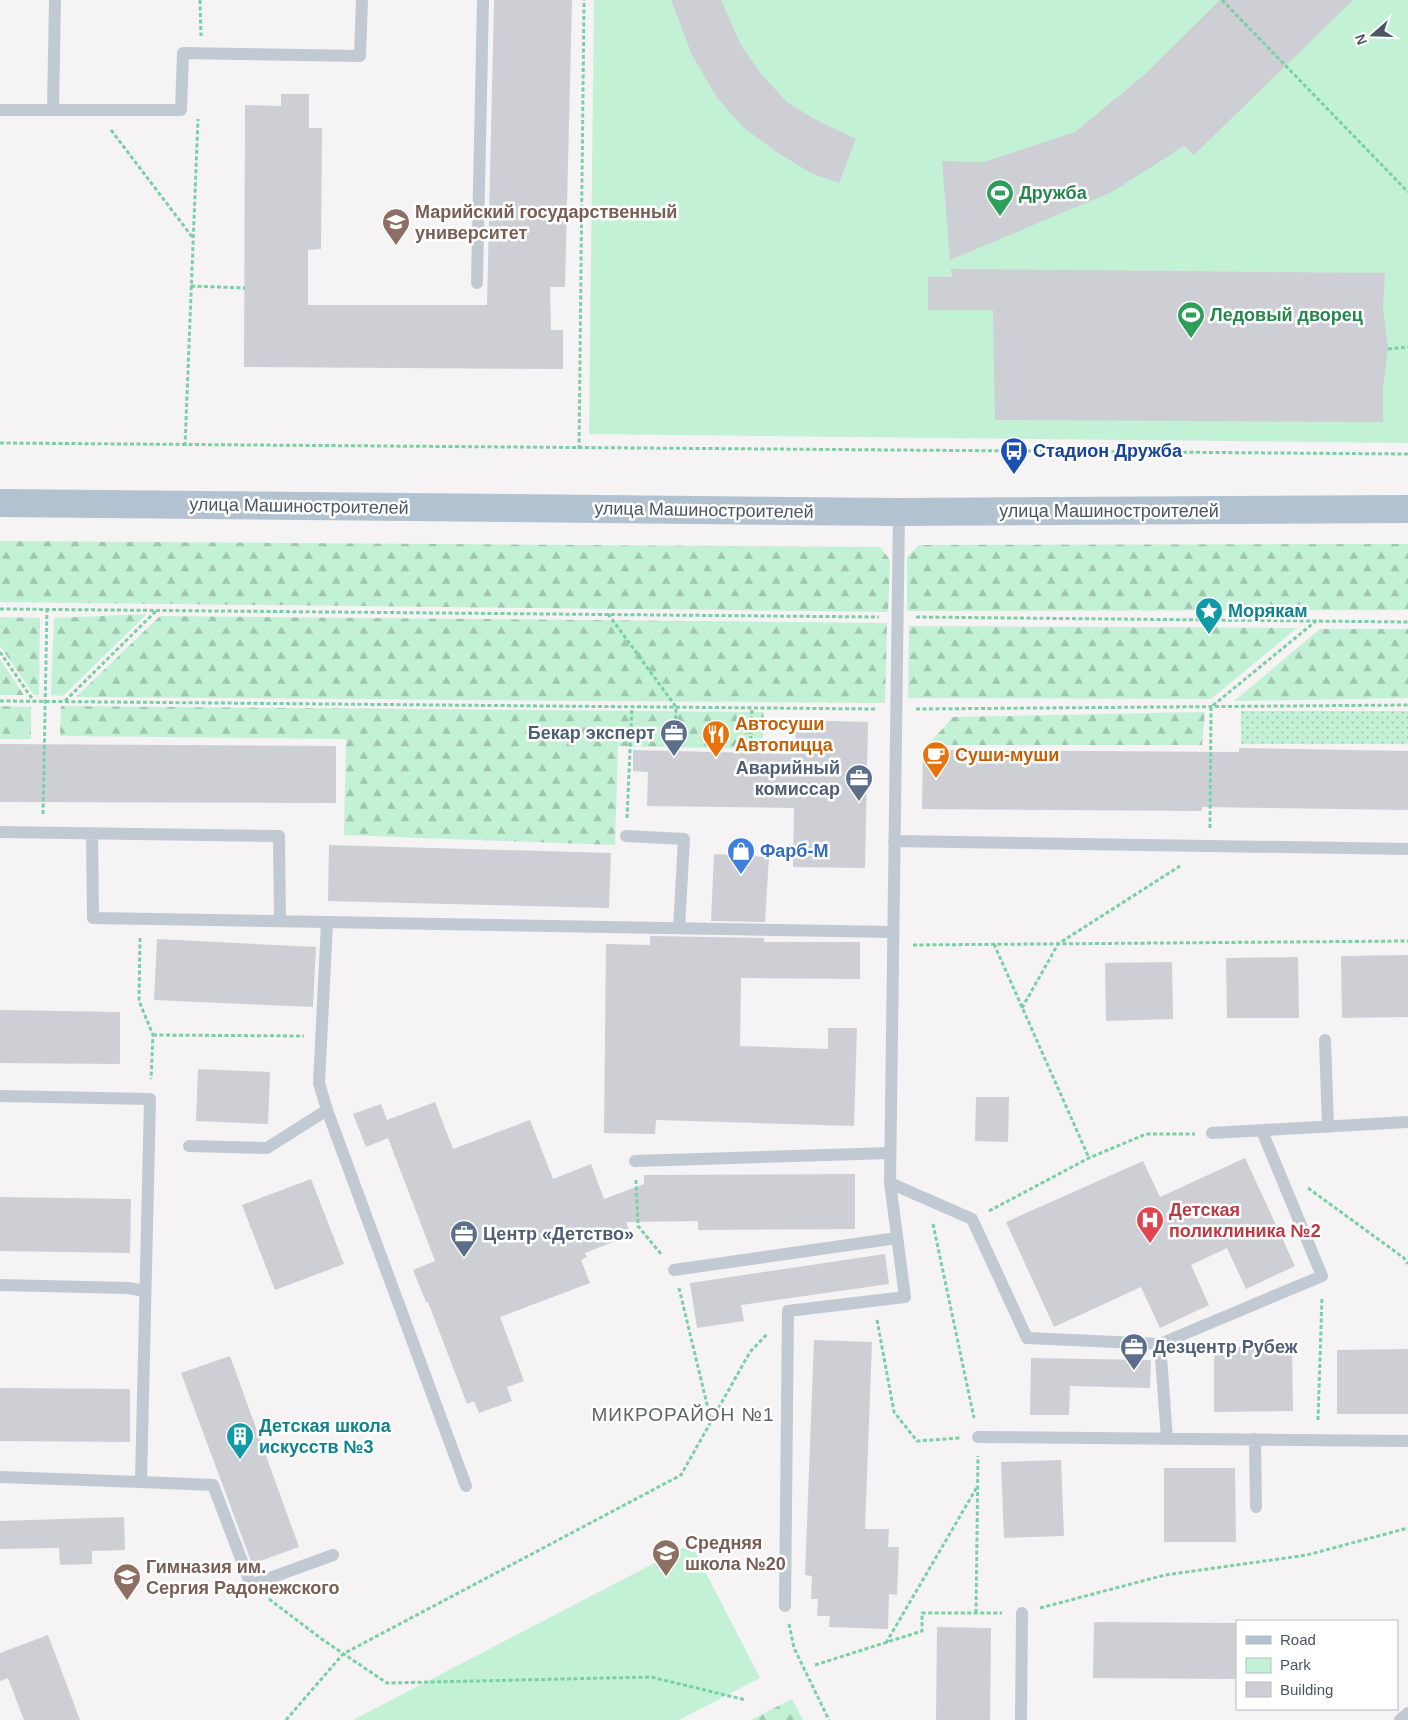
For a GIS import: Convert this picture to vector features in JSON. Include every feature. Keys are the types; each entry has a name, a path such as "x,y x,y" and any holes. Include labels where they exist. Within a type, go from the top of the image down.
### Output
{"main road":[{"name":"улица Машиностроителей","path":"0,503 899,512 1408,509"}],"lane":[{"path":"53,110 55,0"},
{"path":"0,110 181,110 183,53 360,56 362,0"},
{"path":"477,283 483,0"},
{"path":"785,1606 788,1311 905,1297 890,1183 899,512"},
{"path":"0,832 279,836 280,921"},
{"path":"92,834 93,918 892,932"},
{"path":"626,836 684,839 679,928"},
{"path":"894,841 1408,849"},
{"path":"327,922 319,1083 327,1110 466,1486"},
{"path":"1325,1040 1328,1127"},
{"path":"0,1096 150,1100 141,1482"},
{"path":"188,1146 267,1148 327,1110"},
{"path":"1212,1133 1408,1122"},
{"path":"890,1183 972,1219 1027,1338 1160,1344 1322,1276 1262,1131"},
{"path":"635,1161 890,1153"},
{"path":"674,1270 897,1238"},
{"path":"0,1285 128,1288 145,1291"},
{"path":"1160,1344 1167,1438"},
{"path":"978,1436 1408,1441"},
{"path":"1255,1439 1256,1507"},
{"path":"0,1477 213,1485 251,1585 333,1555"},
{"path":"1021,1720 1022,1613"},
{"path":"1400,1720 1408,1713"}],"path":[{"path":"200,0 201,54"},
{"path":"579,448 584,0"},
{"path":"1222,0 1408,192"},
{"path":"96,110 193,239"},
{"path":"185,446 198,112"},
{"path":"191,286 245,288"},
{"path":"1388,349 1408,347"},
{"path":"0,444 1408,454"},
{"path":"0,609 1408,622"},
{"path":"42,833 48,609"},
{"path":"65,701 157,610"},
{"path":"608,614 676,707 675,751"},
{"path":"1211,707 1316,621"},
{"path":"0,652 34,701"},
{"path":"0,701 896,709 1408,705"},
{"path":"626,836 632,706"},
{"path":"1022,1008 1058,944 1210,847 1211,707"},
{"path":"750,753 752,708"},
{"path":"140,918 139,1001 153,1035 150,1100"},
{"path":"892,945 1408,941"},
{"path":"994,944 1090,1158"},
{"path":"153,1035 322,1036"},
{"path":"972,1219 1090,1158 1146,1134 1212,1133"},
{"path":"1305,1183 1311,1191 1404,1258 1408,1264"},
{"path":"928,1200 978,1436 976,1613"},
{"path":"1318,1440 1322,1276"},
{"path":"874,1301 894,1412 918,1441 978,1436"},
{"path":"286,1720 344,1654 682,1475 750,1352 788,1311"},
{"path":"886,1643 977,1487"},
{"path":"815,1665 922,1631 922,1613 1022,1613 1165,1575 1306,1555 1408,1528"},
{"path":"251,1585 344,1654 387,1682 651,1677 746,1700"},
{"path":"785,1606 794,1648 830,1720"}],"green space":[{"name":"Дружба","path":"594,0 1408,0 1408,443 589,434"},
{"path":"0,541 880,547 890,560 888,612 0,602"},
{"path":"1408,544 1408,610 907,611 907,557 919,545"},
{"path":"147,614 63,696 51,695 54,618"},
{"path":"160,616 887,623 885,703 76,697"},
{"path":"0,617 40,618 39,695 34,695 0,646"},
{"path":"909,626 1297,628 1211,699 908,698"},
{"path":"1320,629 1408,629 1408,698 1234,701"},
{"path":"0,659 24,695 0,695"},
{"path":"0,706 31,707 31,739 0,739"},
{"path":"61,706 764,712 763,749 618,746 615,845 344,835 346,739 60,736"},
{"path":"1241,711 1408,711 1408,744 1241,744"},
{"path":"1205,712 1202,745 928,745 953,717"},
{"name":"Средняя школа №20","path":"691,1544 760,1678 679,1720 353,1720"},
{"path":"792,1699 803,1720 751,1720"}],"building":[{"path":"494,0 572,0 565,287 550,287 551,330 563,330 563,369 244,367 245,105 281,106 281,94 309,94 309,128 322,128 321,249 308,250 308,305 487,305"},
{"path":"671,0 721,0 741,45 761,74 787,102 816,120 856,139 839,183 811,173 778,153 744,128 717,98 692,55"},
{"path":"1220,0 1353,0 1194,155 1184,146 1112,192 950,260 942,161 984,162 1075,132 1143,76"},
{"name":"Ледовый дворец","path":"951,269 1385,273 1383,308 1388,349 1383,387 1383,422 995,420 993,310 928,310 928,277 952,277"},
{"path":"796,720 868,722 865,868 793,867 794,808 647,806 648,772 633,771 633,750 795,754"},
{"path":"0,744 336,746 336,803 0,802"},
{"path":"1239,748 1408,751 1408,810 1202,807 1202,811 922,809 923,750 1239,752"},
{"path":"329,845 611,853 609,908 328,901"},
{"path":"714,854 769,857 765,922 711,921"},
{"path":"650,936 764,938 764,942 860,942 860,979 741,978 740,1046 828,1049 828,1028 857,1028 854,1126 656,1120 655,1134 604,1133 606,944 650,945"},
{"path":"157,939 316,947 313,1007 154,1000"},
{"path":"1408,955 1408,1017 1342,1018 1341,956"},
{"path":"1298,957 1299,1018 1227,1018 1226,958"},
{"path":"1172,962 1173,1019 1106,1021 1105,963"},
{"path":"0,1010 120,1012 120,1064 0,1063"},
{"path":"198,1069 270,1072 268,1124 196,1121"},
{"path":"976,1097 1009,1097 1008,1142 975,1141"},
{"name":"Центр «Детство»","path":"435,1102 453,1149 530,1120 553,1179 591,1164 604,1199 644,1184 644,1175 855,1174 855,1229 698,1230 698,1221 626,1222 631,1235 585,1253 587,1257 581,1260 590,1283 500,1317 524,1381 507,1387 512,1401 479,1413 474,1401 467,1404 428,1302 426,1302 413,1270 435,1261 388,1138 366,1147 353,1114 381,1104 387,1120"},
{"name":"Детская поликлиника №2","path":"1245,1158 1295,1266 1246,1289 1227,1248 1191,1265 1209,1305 1160,1328 1141,1287 1054,1327 1006,1222 1143,1161 1160,1197"},
{"path":"311,1179 344,1264 275,1290 242,1205"},
{"path":"0,1197 131,1199 130,1253 0,1251"},
{"path":"885,1254 889,1284 741,1305 744,1321 697,1328 690,1283"},
{"path":"814,1340 872,1342 865,1529 889,1529 888,1547 899,1547 897,1595 889,1594 888,1629 829,1627 830,1616 817,1616 818,1599 811,1599 812,1576 805,1575"},
{"path":"1214,1347 1292,1347 1293,1411 1214,1412"},
{"path":"1408,1349 1408,1414 1337,1414 1337,1350"},
{"name":"Детская школа искусств №3","path":"230,1356 299,1547 252,1564 181,1373"},
{"path":"1031,1358 1151,1360 1150,1388 1070,1386 1069,1415 1030,1415"},
{"path":"0,1388 130,1389 130,1442 0,1441"},
{"path":"1061,1460 1064,1536 1004,1538 1001,1462"},
{"path":"1164,1468 1235,1468 1236,1542 1164,1542"},
{"path":"124,1517 125,1550 92,1551 92,1564 60,1565 59,1548 0,1549 0,1521"},
{"path":"1094,1622 1236,1623 1236,1679 1093,1678"},
{"path":"937,1627 991,1628 990,1720 936,1720"},
{"path":"48,1635 80,1720 24,1720 8,1678 0,1681 0,1653"}],"place":[{"name":"Дружба","path":"1000,217"},
{"name":"Марийский государственный университет","path":"396,246"},
{"name":"Ледовый дворец","path":"1191,339"},
{"name":"Стадион Дружба","path":"1014,475"},
{"name":"Морякам","path":"1209,635"},
{"name":"Бекар эксперт","path":"674,757"},
{"name":"Автосуши Автопицца","path":"716,758"},
{"name":"Суши-муши","path":"936,779"},
{"name":"Аварийный комиссар","path":"859,802"},
{"name":"Фарб-М","path":"741,875"},
{"name":"Детская поликлиника №2","path":"1150,1244"},
{"name":"Центр «Детство»","path":"464,1258"},
{"name":"Дезцентр Рубеж","path":"1134,1371"},
{"name":"Детская школа искусств №3","path":"240,1460"},
{"name":"Средняя школа №20","path":"666,1577"},
{"name":"Гимназия им. Сергия Радонежского","path":"127,1601"}],"district":[{"name":"МИКРОРАЙОН №1","path":"683,1414"}]}
